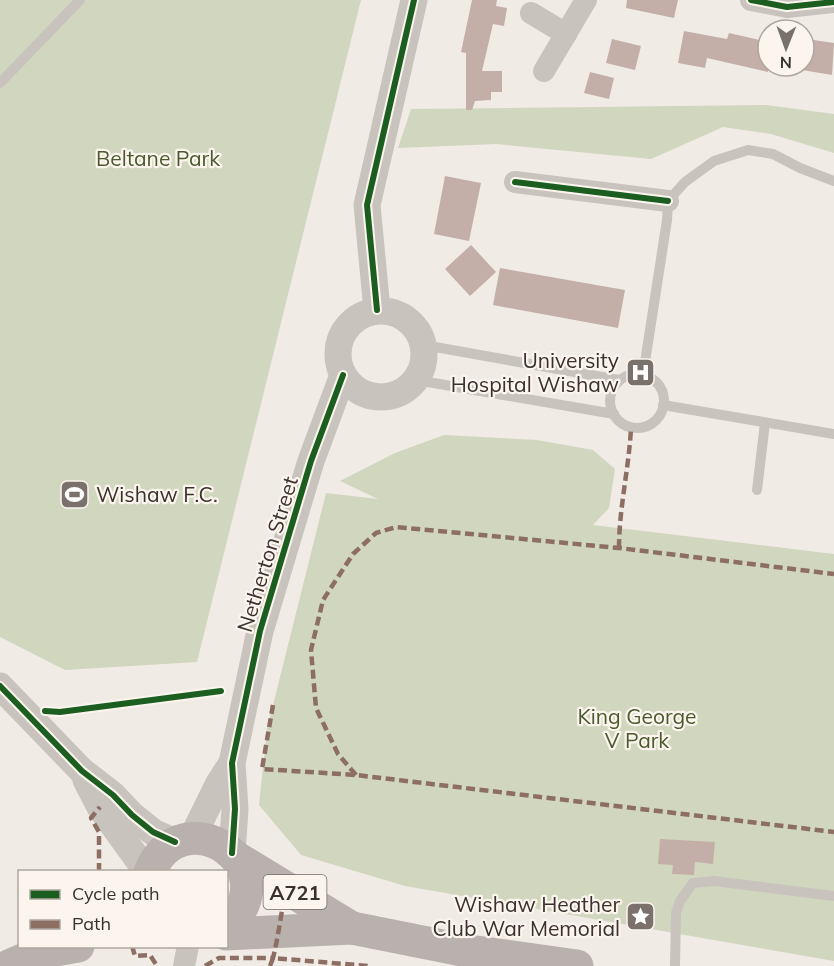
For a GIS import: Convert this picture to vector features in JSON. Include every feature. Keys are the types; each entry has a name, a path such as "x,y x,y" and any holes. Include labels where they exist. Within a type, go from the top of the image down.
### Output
{"main road":[{"path":"149,870 159,856 184,840 209,840 235,855 244,873 247,888 238,916 228,926"},
{"name":"A721","path":"235,855 352,928"},
{"name":"A721","path":"228,933 352,928 462,950 577,966"},
{"path":"9,966 43,950 60,948"}],"street":[{"path":"377,310 367,205 414,0"},
{"path":"544,71 586,0"},
{"path":"751,0 787,7 831,1"},
{"path":"531,13 566,34"},
{"path":"515,182 668,201"},
{"path":"377,310 397,313 410,321 419,331 424,345 423,367 416,380 407,389 383,398 368,395 352,386 343,375 338,354 340,339 347,326 362,315 377,310"},
{"name":"Netherton Street","path":"235,855 232,763 260,631 311,461 343,375"},
{"path":"0,686 82,771 113,795 132,815 153,832 184,840"},
{"name":"Netherton Street","path":"184,840 232,763"},
{"path":"82,771 100,807 147,870"},
{"path":"184,966 188,948"}],"lane":[{"path":"0,83 80,0"},
{"path":"643,375 668,201 685,182 714,160 748,150 773,154 800,168 834,181"},
{"path":"424,345 619,380"},
{"path":"629,375 643,375 655,381 662,391 663,405 657,418 643,428 631,428 622,424 611,409 610,396 619,380 629,375"},
{"path":"416,380 614,414"},
{"path":"663,405 834,434"},
{"path":"757,490 765,423"},
{"path":"675,966 676,913 680,901 693,883 714,881 834,896"}],"green space":[{"name":"Beltane Park","path":"0,0 361,0 197,662 65,670 0,637"},
{"path":"766,105 834,114 834,153 771,134 723,127 651,159 496,144 398,148 411,109"},
{"name":"King George V Park","path":"444,435 537,440 593,450 615,469 609,508 593,525 834,554 834,961 405,886 301,855 259,805 267,729 326,493 378,499 340,481 395,453"}],"building":[{"path":"472,0 497,0 496,6 507,8 504,26 493,24 482,71 502,71 502,92 491,92 491,100 475,101 472,110 466,110 466,53 461,52"},
{"path":"627,0 678,0 674,18 626,8"},
{"path":"684,31 727,39 729,33 756,39 756,69 707,58 705,68 678,63"},
{"path":"612,39 641,46 635,70 606,63"},
{"path":"816,40 834,43 832,75 816,72"},
{"path":"590,72 614,78 609,99 584,93"},
{"path":"445,176 481,183 469,241 434,234"},
{"path":"471,245 496,272 470,296 445,269"},
{"path":"500,268 625,290 618,328 493,305"},
{"path":"660,839 715,842 713,864 695,862 694,875 672,874 673,865 658,864"}],"marked path":[{"path":"619,548 631,428"},
{"path":"356,775 338,754 316,708 311,650 323,600 353,554 376,533 396,527 619,548 834,574"},
{"path":"273,705 262,769 356,775 834,832"},
{"path":"99,870 99,832 91,818 100,807"},
{"path":"205,966 219,958 273,958 287,887"},
{"path":"133,948 135,956 150,955 157,966"},
{"path":"270,966 273,958 368,966"}],"cycle path":[{"path":"377,310 367,205 414,0"},
{"path":"751,0 787,7 834,2"},
{"path":"515,182 668,201"},
{"path":"232,853 235,809 232,763 260,631 311,461 343,375"},
{"path":"0,686 82,771 113,795 153,832 175,842"},
{"path":"45,711 60,712 221,691"}],"place":[{"name":"University Hospital Wishaw","path":"640,372"},
{"name":"Wishaw F.C.","path":"75,494"},
{"name":"Wishaw Heather Club War Memorial","path":"641,916"}]}
